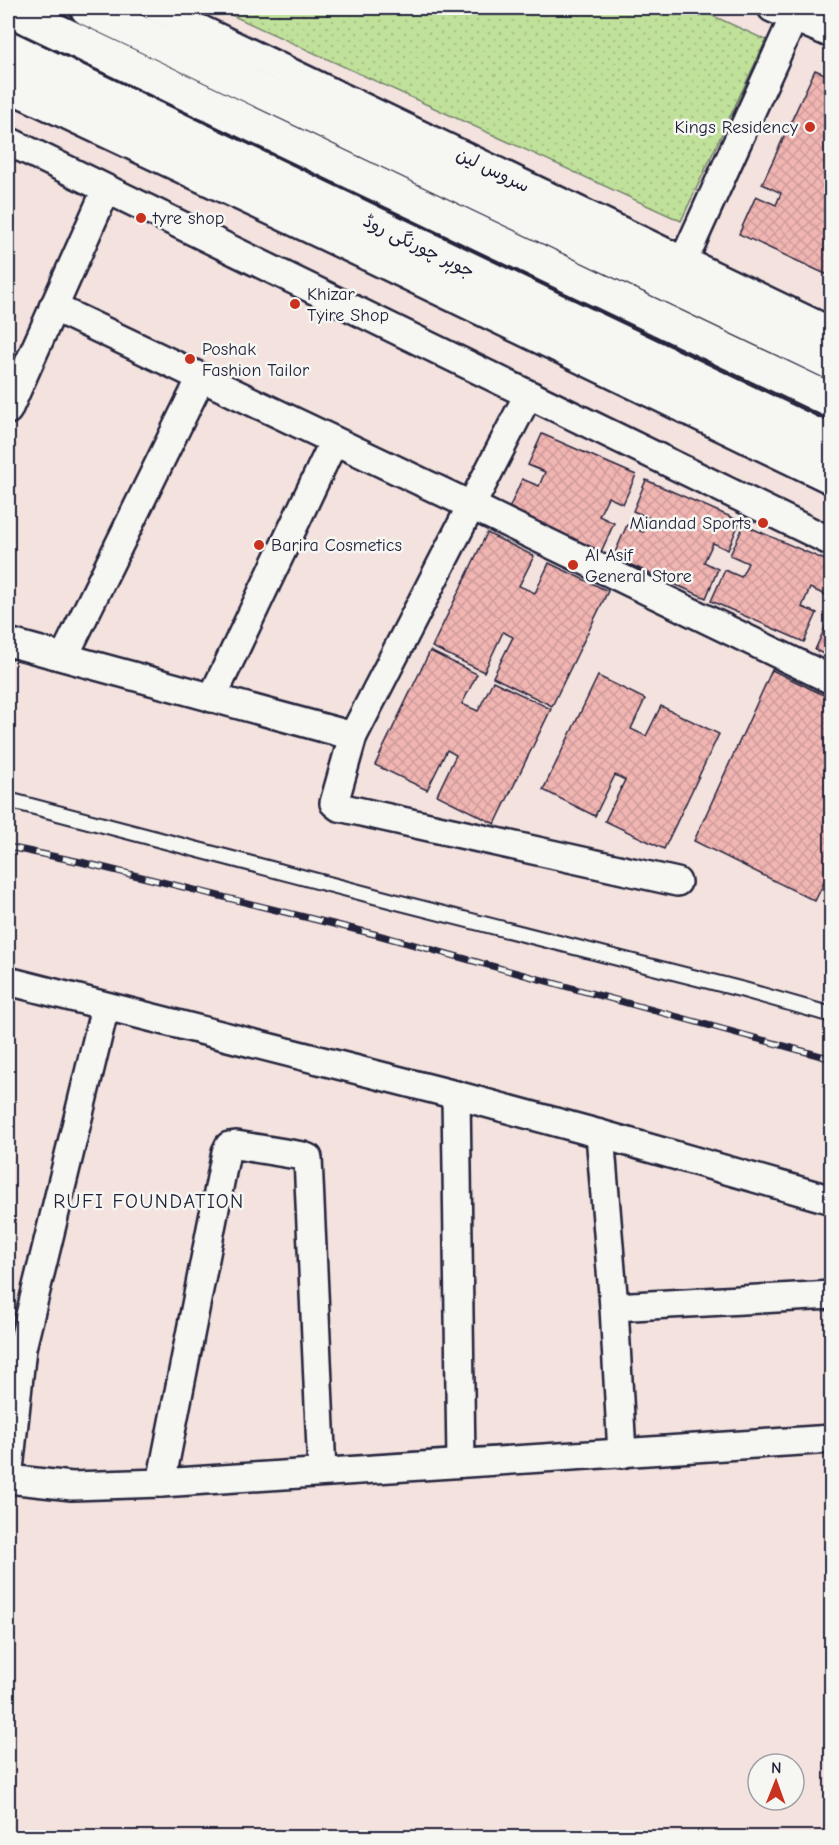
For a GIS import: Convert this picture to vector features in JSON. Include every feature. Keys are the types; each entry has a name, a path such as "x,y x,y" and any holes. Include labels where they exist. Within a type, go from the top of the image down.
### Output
{"main road":[{"name":"جوہر چورنگی روڈ","path":"8,8 831,401"},
{"path":"87,8 831,363"},
{"name":"جوہر چورنگی روڈ","path":"8,48 831,443"},
{"name":"جوہر چورنگی روڈ","path":"8,84 370,254 831,477"}],"street":[{"name":"سروس لین","path":"156,8 831,332"},
{"path":"683,262 788,11 831,34"},
{"path":"8,141 831,542"},
{"path":"8,410 106,190"},
{"path":"54,307 470,505 831,681"},
{"path":"64,657 201,378"},
{"path":"528,395 353,736 334,803 339,807 677,882"},
{"path":"212,698 334,441"},
{"path":"8,642 353,736"},
{"path":"8,981 456,1095 831,1200"},
{"path":"105,1007 15,1345 8,1479 72,1486 161,1483 831,1439"},
{"path":"456,1095 461,1463"},
{"path":"600,1134 614,1307 622,1454"},
{"path":"161,1483 226,1152 229,1146 236,1145 308,1158 322,1472"},
{"path":"614,1307 831,1295"}],"lane":[{"path":"8,800 744,990 831,1015"}],"green space":[{"path":"216,8 696,8 766,40 681,221"}],"building":[{"name":"Kings Residency","path":"815,70 832,77 832,176 827,186 832,188 832,277 739,234 756,196 776,205 781,193 762,184"},
{"path":"542,434 636,475 623,504 608,497 599,516 614,523 601,552 508,511 522,479 539,486 545,472 528,465"},
{"path":"646,480 740,521 728,550 713,543 704,562 718,569 706,598 613,557 627,525 643,532 650,518 633,511"},
{"path":"744,525 832,563 832,581 825,595 810,588 802,607 817,613 804,642 711,601 725,570 741,577 748,563 730,555"},
{"path":"487,533 534,556 519,586 535,593 549,563 608,591 552,706 493,677 513,637 503,632 484,672 432,647"},
{"path":"829,619 832,620 832,658 815,650"},
{"path":"430,651 477,674 462,704 478,711 493,681 551,709 495,824 437,795 456,755 447,750 427,790 375,765"},
{"path":"772,670 832,699 832,866 815,901 694,841"},
{"path":"598,676 645,699 631,729 646,736 661,706 719,734 664,849 605,821 625,780 615,775 595,816 543,790"}],"railway":[{"path":"8,847 81,862 378,935 832,1059"}],"place":[{"name":"Kings Residency","path":"810,127"},
{"name":"tyre shop","path":"141,218"},
{"name":"Khizar Tyire Shop","path":"295,304"},
{"name":"Poshak Fashion Tailor","path":"190,359"},
{"name":"Miandad Sports","path":"763,523"},
{"name":"Barira Cosmetics","path":"259,545"},
{"name":"Al Asif General Store","path":"573,565"}],"district":[{"name":"RUFI FOUNDATION","path":"149,1201"}]}
